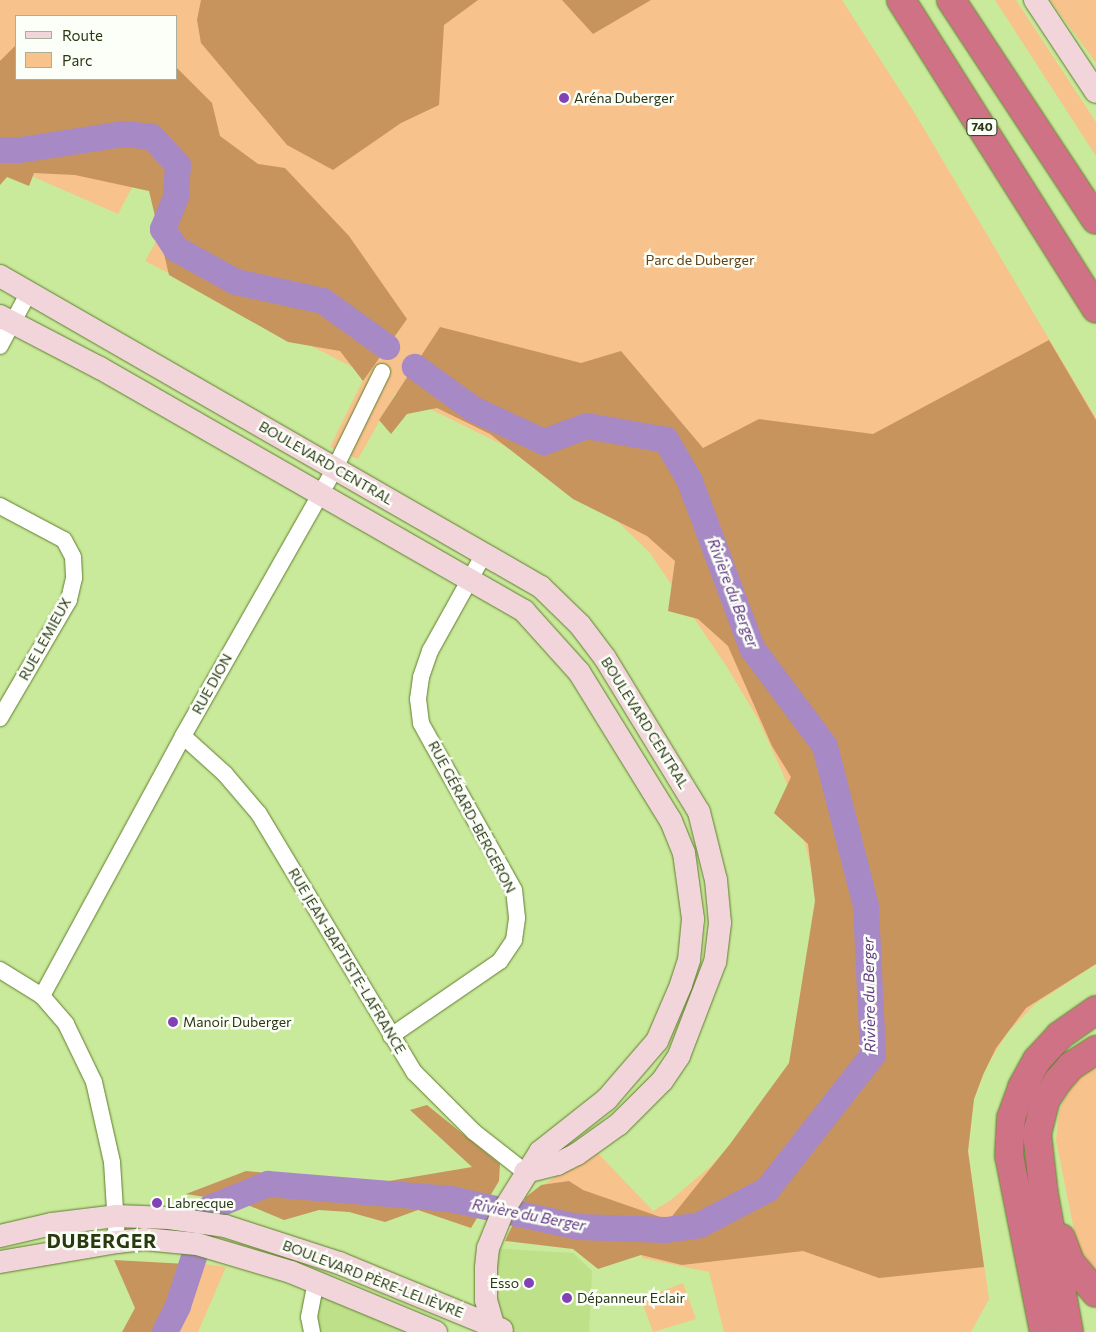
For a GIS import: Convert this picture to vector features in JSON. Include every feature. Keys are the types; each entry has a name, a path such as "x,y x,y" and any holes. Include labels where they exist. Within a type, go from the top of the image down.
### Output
{"highway":[{"name":"740","path":"901,0 1096,309"},
{"path":"951,0 1096,220"},
{"path":"1062,255 1096,327"},
{"path":"1044,1332 1009,1156 1011,1118 1022,1087 1037,1060 1059,1036 1096,1010"},
{"path":"1069,1332 1044,1195 1037,1134 1045,1101 1071,1066 1096,1050"},
{"path":"1044,1195 1070,1262 1096,1293"}],"street":[{"path":"1035,0 1096,91"},
{"name":"BOULEVARD CENTRAL","path":"0,276 484,554 548,593 585,632 634,702 699,812 716,880 720,923 716,962 679,1056 662,1081 626,1118 577,1154 557,1164 525,1172"},
{"path":"0,346 6,320 29,292"},
{"name":"BOULEVARD CENTRAL","path":"6,320 100,368 320,492 524,611 579,672 671,821 684,853 690,890 693,919 688,960 657,1041 607,1099 540,1152 525,1172 493,1231 487,1255 486,1300 498,1330"},
{"name":"RUE DION","path":"42,996 183,736 335,468 382,372"},
{"name":"RUE LEMIEUX","path":"0,506 64,540 73,557 74,578 69,600 0,718"},
{"name":"RUE GÉRARD-BERGERON","path":"391,1036 500,961 514,940 518,918 514,890 432,745 421,723 418,699 420,677 430,651 484,554"},
{"name":"RUE JEAN-BAPTISTE-LAFRANCE","path":"183,736 214,763 259,814 391,1036 436,1097 525,1172"},
{"path":"0,970 42,996 66,1024 94,1082 112,1162 117,1242"},
{"name":"BOULEVARD PÈRE-LELIÈVRE","path":"0,1236 52,1224 116,1216 168,1229 316,1282 436,1332"},
{"name":"BOULEVARD PÈRE-LELIÈVRE","path":"0,1262 117,1242 168,1229 233,1228 339,1263 498,1330"},
{"path":"312,1332 309,1317 316,1282"}],"shaded area":[{"path":"201,0 478,0 444,25 439,105 401,123 333,170 287,145 201,43 197,20"},
{"path":"562,0 651,0 593,34"},
{"path":"15,46 15,80 178,80 178,69 212,103 220,136 258,164 285,168 349,236 407,319 363,381 340,351 288,342 169,275 149,191 75,175 34,173 29,186 7,177 0,185 0,61"},
{"path":"440,327 581,363 621,351 703,448 759,419 873,434 1049,340 1096,420 1096,964 1026,1008 996,1048 974,1099 968,1151 984,1267 879,1278 803,1251 682,1265 641,1255 598,1269 573,1249 505,1241 526,1197 541,1185 569,1181 583,1190 669,1220 730,1144 789,1063 815,901 808,844 774,813 791,777 772,746 728,646 698,619 668,611 675,561 647,536 573,499 490,434 437,408 407,414 391,434 379,420"},
{"path":"427,1105 500,1164 499,1181 471,1228 418,1210 385,1222 349,1212 319,1210 284,1220 243,1203 186,1194 246,1171 325,1179 389,1181 472,1167 410,1110"},
{"path":"488,1248 573,1253 592,1271 589,1332 506,1332 486,1268"},
{"path":"114,1260 205,1265 174,1332 122,1332 135,1308"},
{"path":"316,1282 436,1332 312,1332"}],"green space":[{"name":"Parc de Duberger","path":"0,0 842,0 914,112 1096,418 1096,964 1035,1004 1008,1032 986,1067 974,1099 968,1151 989,1299 971,1332 724,1332 709,1272 642,1258 645,1229 528,1196 594,1149 653,1211 671,1200 712,1165 792,1074 817,892 796,807 781,769 758,719 727,667 650,553 611,515 521,454 396,392 358,459 330,447 366,374 145,261 163,229 156,142 118,214 0,162"},
{"path":"995,0 1016,0 1096,122 1096,156"},
{"path":"1050,0 1096,0 1096,63"},
{"path":"1096,1063 1096,1272 1077,1245 1056,1140 1059,1110 1071,1087 1087,1067"},
{"path":"180,1261 226,1267 198,1332 155,1332"},
{"path":"683,1283 696,1319 653,1332 641,1299"}],"waterway":[{"name":"Rivière du Berger","path":"0,150 20,150 125,134 152,137 178,165 176,197 163,229 176,249 236,282 323,301 387,347"},
{"name":"Rivière du Berger","path":"165,1332 178,1306 210,1208 268,1184 450,1199 578,1227 666,1230 700,1225 767,1190 873,1055 866,906 825,746 752,648 690,481 666,440 587,426 544,442 473,409 415,367"}],"place":[{"name":"Aréna Duberger","path":"564,98"},
{"name":"Manoir Duberger","path":"173,1022"},
{"name":"Labrecque","path":"157,1203"},
{"name":"Esso","path":"529,1283"},
{"name":"Dépanneur Eclair","path":"567,1298"}],"district":[{"name":"DUBERGER","path":"102,1241"}]}
